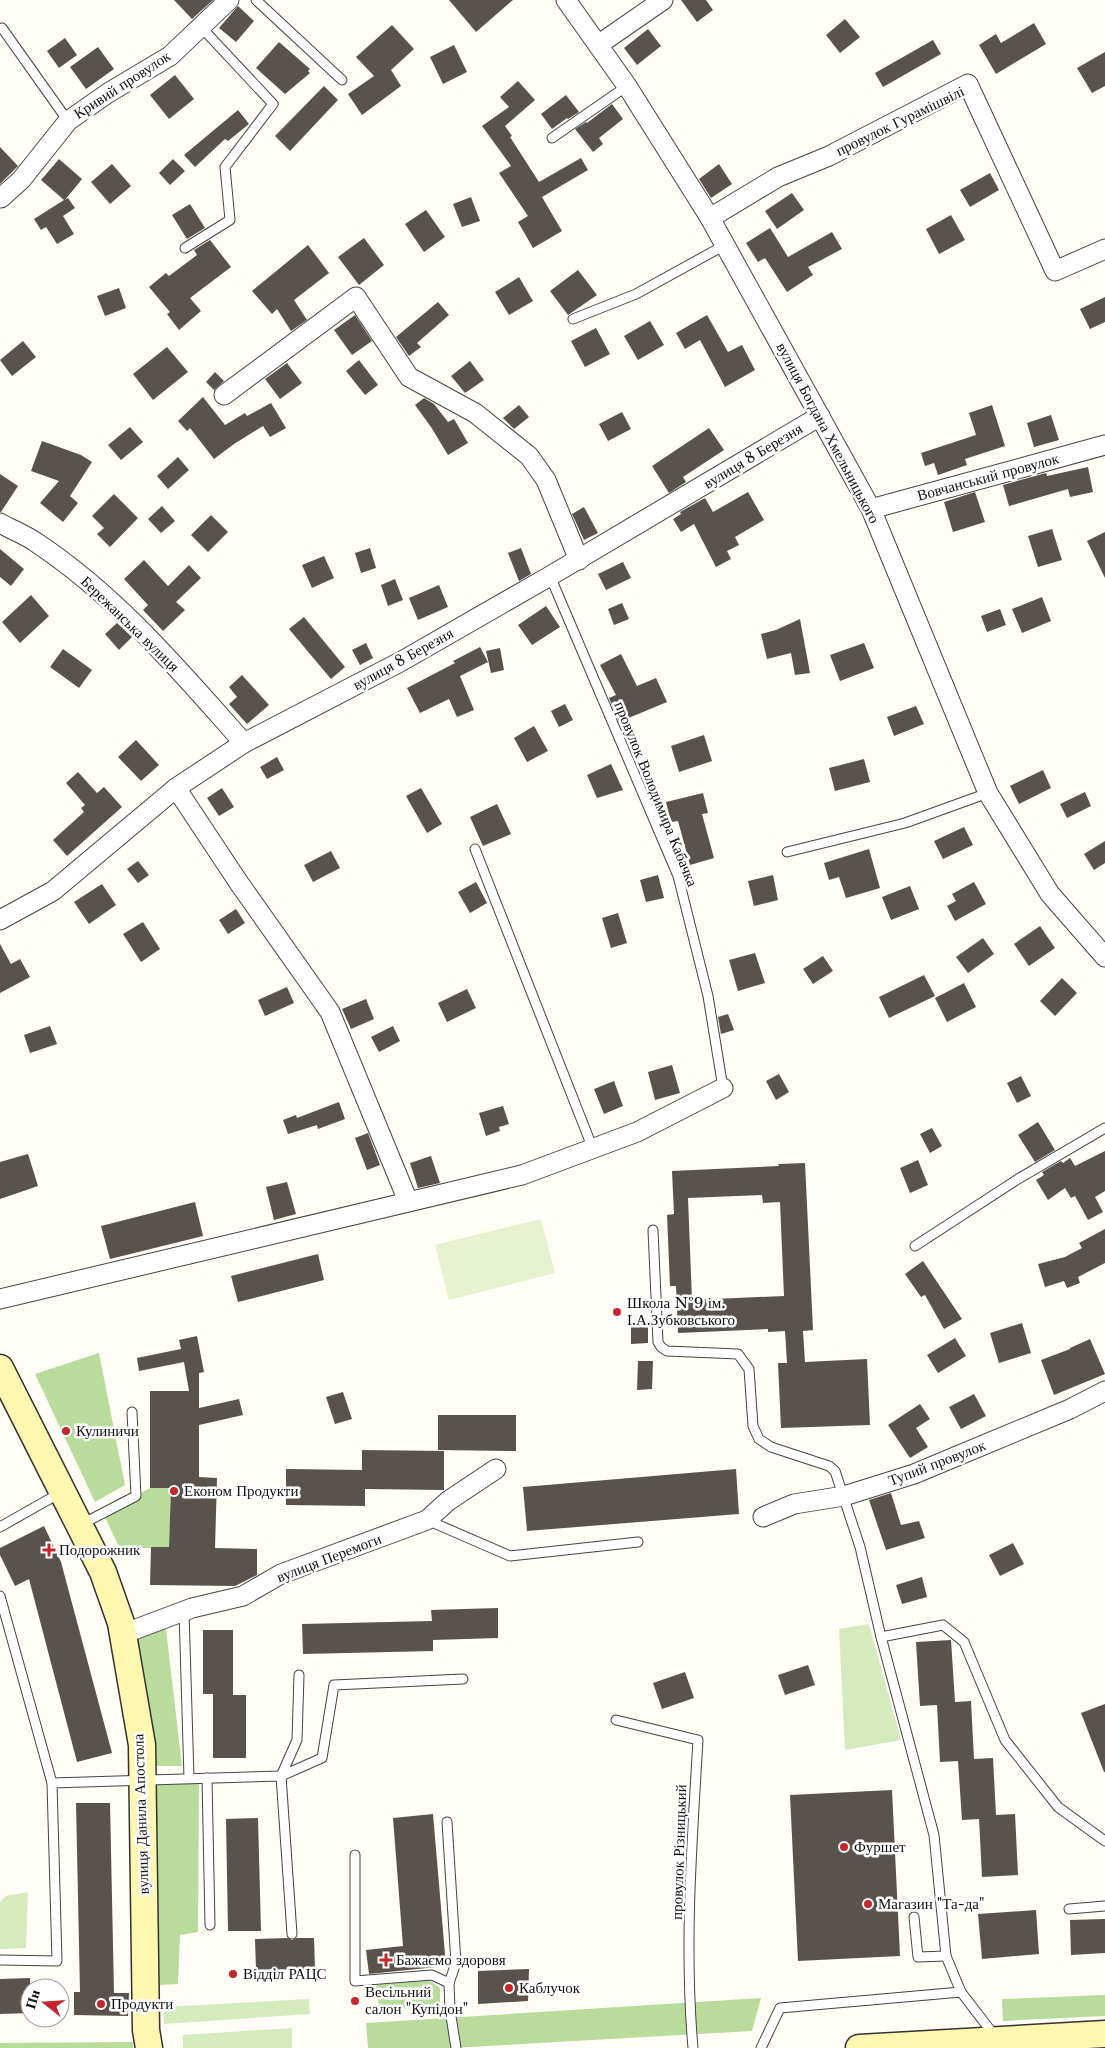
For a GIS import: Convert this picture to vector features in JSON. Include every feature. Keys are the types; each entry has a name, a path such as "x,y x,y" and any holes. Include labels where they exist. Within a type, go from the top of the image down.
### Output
{"street":[{"name":"Кривий провулок","path":"2,198 22,180 68,121 108,93 170,56 229,0"},
{"name":"вулиця Богдана Хмельницького","path":"566,0 627,86 710,218 871,509 988,793 1050,894 1105,957"},
{"path":"598,46 663,0"},
{"name":"провулок Гурамішвілі","path":"710,218 778,177 829,156 968,84 1055,270 1105,249"},
{"path":"224,395 356,298 409,377 475,413 530,456 546,480 579,560"},
{"name":"вулиця 8 Березня","path":"0,920 53,891 176,788 244,743 402,660 579,560 820,416"},
{"name":"Вовчанський провулок","path":"871,509 1105,445"},
{"name":"Бережанська вулиця","path":"0,523 36,542 90,582 153,641 244,743"},
{"path":"176,788 239,883 330,1012 408,1201"},
{"path":"0,1299 522,1175 637,1132 723,1088"},
{"name":"вулиця Данила Апостола","path":"0,1370 103,1572 122,1634 142,1746 146,2030 149,2048"},
{"name":"Тупий провулок","path":"763,1517 794,1504 844,1496 914,1474 1070,1409 1105,1391"},
{"name":"вулиця Перемоги","path":"122,1634 184,1610 242,1596 281,1574 426,1520 448,1501 496,1470"},
{"path":"859,2048 1105,2034"}],"lane":[{"path":"256,0 342,80"},
{"path":"185,248 230,220 225,167 273,104 201,27"},
{"path":"2,28 68,121"},
{"path":"552,138 627,86"},
{"path":"573,319 636,294 725,245"},
{"name":"провулок Володимира Кабачка","path":"550,576 678,876 708,996 723,1088"},
{"path":"787,852 905,823 988,793"},
{"path":"475,849 593,1149"},
{"path":"916,1246 1018,1179 1105,1128"},
{"path":"653,1230 658,1342 661,1348 668,1351 738,1354 750,1369 753,1426 758,1439 771,1447 829,1466 835,1471 860,1547 881,1637 934,1835 946,1956 961,1992 997,2040"},
{"path":"80,1526 136,1496 132,1412"},
{"path":"0,1527 62,1491"},
{"path":"426,1520 510,1556 638,1542"},
{"path":"0,1596 52,1783 57,1961 0,1960"},
{"path":"184,1610 189,1778"},
{"path":"881,1637 943,1625 964,1642 1005,1740 1058,1807 1105,1841"},
{"path":"292,1934 281,1776 297,1740 299,1676"},
{"path":"52,1783 281,1776 322,1758 334,1684 463,1679"},
{"name":"провулок Різницький","path":"616,1720 698,1740 692,1846 689,1995 693,2048"},
{"path":"207,1778 210,1925"},
{"path":"447,1822 456,1963 449,1983 450,2010 456,2048"},
{"path":"355,1855 355,1981 432,1975 449,1983"},
{"path":"1069,1909 1105,1906"},
{"path":"914,1917 918,1957 946,1956"},
{"path":"761,2048 780,2008 961,1992"}],"green space":[{"path":"541,1219 555,1273 449,1300 435,1245"},
{"path":"99,1353 125,1485 95,1502 35,1374"},
{"path":"150,1488 171,1488 169,1547 120,1549 103,1513"},
{"path":"869,1624 901,1740 845,1750 839,1629"},
{"path":"166,1629 182,1766 151,1766 135,1638"},
{"path":"155,1784 199,1784 198,1932 180,1935 178,1984 158,1985"},
{"path":"28,1892 26,1948 0,1949 0,1902 6,1896"},
{"path":"429,1980 440,1988 440,2006 379,2010 377,1985"},
{"path":"1105,1995 1105,2016 1003,2021 1002,1999"},
{"path":"761,1998 752,2031 453,2048 368,2048 366,2023"},
{"path":"309,1999 310,2014 164,2024 163,2007"},
{"path":"292,2028 292,2048 183,2048 183,2035"},
{"path":"133,2042 133,2048 0,2048 0,2043"}],"building":[{"path":"174,0 213,0 192,19"},
{"path":"449,0 513,0 476,32"},
{"path":"681,0 706,0 713,10 697,22"},
{"path":"238,6 254,21 236,42 219,28"},
{"path":"845,19 860,37 840,53 826,35"},
{"path":"1034,23 1046,44 996,74 979,45 996,34 1001,43"},
{"path":"392,25 414,49 391,70 401,86 362,115 348,94 374,76 356,57"},
{"path":"648,29 661,46 637,65 624,48"},
{"path":"65,38 77,55 59,68 47,51"},
{"path":"933,40 941,54 883,87 875,73"},
{"path":"279,42 310,69 308,71 310,73 285,94 256,68"},
{"path":"454,45 467,72 443,84 430,57"},
{"path":"98,47 114,69 86,89 70,67"},
{"path":"1105,52 1105,86 1092,93 1077,68"},
{"path":"175,75 194,99 169,119 150,95"},
{"path":"518,81 535,100 505,126 539,182 581,158 588,170 542,197 562,231 533,248 518,222 528,216 499,173 511,166 482,126 509,107 500,97"},
{"path":"324,86 338,100 290,151 275,136"},
{"path":"566,95 579,112 552,129 541,114"},
{"path":"612,104 623,119 599,138 603,144 593,152 575,129 587,123"},
{"path":"238,110 249,124 228,141 225,139 195,167 184,155"},
{"path":"0,147 18,166 0,184"},
{"path":"59,159 82,179 65,200 68,198 75,208 63,216 74,234 57,244 46,227 41,230 34,219 64,200 41,180"},
{"path":"173,159 185,171 170,185 159,173"},
{"path":"112,164 131,186 110,204 91,182"},
{"path":"719,164 732,184 711,198 699,179"},
{"path":"990,173 999,190 970,207 960,190"},
{"path":"792,193 804,210 777,229 765,211"},
{"path":"471,197 480,221 462,227 453,204"},
{"path":"190,204 205,228 187,239 172,215"},
{"path":"426,210 445,237 424,252 405,224"},
{"path":"951,215 965,240 939,254 926,229"},
{"path":"770,228 788,257 832,232 842,249 808,267 813,275 787,292 765,258 758,262 746,243"},
{"path":"364,238 384,265 359,285 338,257"},
{"path":"210,240 231,267 190,298 201,311 179,330 167,314 170,312 149,287 166,273 169,276 197,255 194,250"},
{"path":"308,245 329,273 294,300 307,320 291,331 277,309 272,314 252,291"},
{"path":"578,270 597,295 568,315 550,291"},
{"path":"519,277 533,301 509,315 495,292"},
{"path":"119,288 126,308 105,316 97,296"},
{"path":"1105,297 1105,322 1090,329 1080,309"},
{"path":"438,302 449,315 417,343 421,347 409,356 396,337"},
{"path":"355,315 372,341 352,355 334,330"},
{"path":"707,315 728,352 742,345 755,370 725,387 700,340 685,349 676,333"},
{"path":"650,321 664,345 638,360 624,336"},
{"path":"596,328 610,354 585,367 571,341"},
{"path":"23,341 36,357 12,376 0,360"},
{"path":"167,347 188,372 153,400 133,374"},
{"path":"359,360 378,385 365,395 346,371"},
{"path":"470,361 484,380 465,393 451,376"},
{"path":"287,363 302,383 280,399 265,379"},
{"path":"215,372 224,381 214,390 206,382"},
{"path":"203,397 225,425 245,413 247,416 271,403 286,428 270,437 263,426 214,459 190,428 187,431 178,421"},
{"path":"424,398 434,404 448,422 454,419 468,443 448,455 415,405"},
{"path":"519,405 529,417 514,429 503,418"},
{"path":"992,405 1005,446 965,459 967,465 938,475 934,463 925,466 921,453 976,435 969,413"},
{"path":"622,412 631,429 608,441 599,424"},
{"path":"1051,415 1059,440 1034,447 1027,423"},
{"path":"130,427 143,442 121,460 108,445"},
{"path":"709,428 724,450 683,477 686,482 669,493 652,466"},
{"path":"42,441 81,455 92,462 70,496 78,503 63,522 40,503 59,481 31,471"},
{"path":"178,457 189,470 168,489 157,476"},
{"path":"1088,467 1093,492 1070,497 1068,489 1009,506 1003,485 1046,473 1047,476"},
{"path":"0,474 18,486 1,512 0,512"},
{"path":"748,492 764,520 735,537 739,545 727,551 731,559 716,567 694,524 681,532 673,519 681,514 680,512 705,498 713,512"},
{"path":"975,492 985,522 953,532 944,502"},
{"path":"114,494 138,518 110,547 97,534 104,528 92,516"},
{"path":"162,506 175,521 161,533 148,519"},
{"path":"584,507 598,533 584,540 572,514"},
{"path":"211,515 228,532 208,552 191,535"},
{"path":"1052,529 1062,560 1038,567 1028,536"},
{"path":"1105,532 1105,578 1087,541"},
{"path":"370,548 376,568 361,573 355,553"},
{"path":"521,548 531,574 519,581 508,553"},
{"path":"0,549 24,569 11,586 0,577"},
{"path":"324,556 334,578 312,588 302,565"},
{"path":"144,560 168,586 189,565 201,578 176,602 185,610 163,631 143,610 148,605 124,579"},
{"path":"623,562 631,578 606,590 598,574"},
{"path":"395,579 403,600 388,606 381,585"},
{"path":"439,585 448,607 418,620 409,598"},
{"path":"31,595 49,616 20,643 2,622"},
{"path":"1042,597 1051,621 1022,633 1012,609"},
{"path":"622,603 629,619 614,625 608,609"},
{"path":"546,606 560,627 532,645 518,625"},
{"path":"1000,609 1006,625 987,632 981,616"},
{"path":"304,617 345,667 331,679 289,629"},
{"path":"800,619 810,673 795,675 791,653 767,659 761,634 776,630"},
{"path":"117,623 132,637 119,650 105,634"},
{"path":"366,643 373,658 360,665 352,650"},
{"path":"864,643 874,668 840,681 830,655"},
{"path":"480,647 488,662 460,676 474,710 457,717 449,699 420,713 407,688 455,663 453,661"},
{"path":"500,648 504,670 491,673 486,651"},
{"path":"63,649 92,670 79,688 50,667"},
{"path":"621,654 637,686 656,678 667,702 619,722 609,698 616,695 600,665"},
{"path":"242,675 269,705 247,724 229,704 237,697 229,687"},
{"path":"565,704 573,720 559,727 551,711"},
{"path":"916,706 924,724 894,736 887,717"},
{"path":"534,726 548,751 527,762 514,738"},
{"path":"704,735 712,761 679,772 671,746"},
{"path":"136,740 159,765 141,781 118,757"},
{"path":"277,757 284,770 267,779 260,767"},
{"path":"864,759 870,782 835,791 829,768"},
{"path":"611,764 623,790 597,798 587,775"},
{"path":"1043,770 1051,788 1019,804 1010,786"},
{"path":"78,772 97,793 104,787 122,807 67,856 53,840 84,812 81,808 85,805 66,783"},
{"path":"222,788 234,807 219,816 207,798"},
{"path":"421,788 442,824 427,833 406,796"},
{"path":"1085,792 1091,806 1067,818 1060,804"},
{"path":"703,793 708,813 702,814 714,858 690,865 678,821 671,822 666,802"},
{"path":"497,804 511,834 483,846 470,817"},
{"path":"964,827 973,845 943,859 934,841"},
{"path":"1105,841 1105,863 1094,870 1084,854"},
{"path":"869,849 880,888 846,898 839,877 829,880 824,863"},
{"path":"331,851 340,868 313,882 304,865"},
{"path":"138,861 149,875 138,883 127,869"},
{"path":"658,875 664,898 646,902 640,880"},
{"path":"773,875 778,900 754,906 748,881"},
{"path":"476,882 487,903 470,913 458,892"},
{"path":"974,882 986,904 955,921 947,906 956,901 952,894"},
{"path":"102,884 116,905 89,924 74,902"},
{"path":"910,886 919,909 891,920 882,897"},
{"path":"236,909 245,923 228,934 219,920"},
{"path":"618,913 627,943 611,948 602,918"},
{"path":"143,922 160,949 141,962 123,934"},
{"path":"1040,926 1055,948 1029,966 1014,944"},
{"path":"983,938 994,954 968,973 956,957"},
{"path":"0,944 11,964 20,959 30,977 0,993"},
{"path":"755,953 765,983 738,991 729,960"},
{"path":"823,956 833,971 813,984 803,969"},
{"path":"924,975 935,996 889,1018 879,997"},
{"path":"1062,978 1077,993 1055,1016 1040,1001"},
{"path":"964,983 976,1007 947,1022 935,998"},
{"path":"287,987 294,1003 265,1016 258,1000"},
{"path":"467,989 476,1008 447,1022 438,1003"},
{"path":"366,999 374,1019 351,1029 342,1009"},
{"path":"728,1014 734,1030 721,1034 718,1017"},
{"path":"50,1026 57,1044 30,1053 24,1035"},
{"path":"393,1026 400,1041 379,1052 371,1037"},
{"path":"672,1065 680,1093 655,1100 648,1072"},
{"path":"779,1074 789,1092 776,1100 766,1081"},
{"path":"1021,1076 1031,1096 1017,1103 1007,1083"},
{"path":"614,1081 623,1106 604,1114 594,1089"},
{"path":"339,1102 345,1119 318,1129 317,1125 288,1134 283,1120 296,1115 297,1118"},
{"path":"503,1106 509,1124 499,1127 500,1131 486,1136 479,1113"},
{"path":"1038,1122 1055,1150 1035,1162 1018,1135"},
{"path":"932,1128 942,1146 930,1153 920,1134"},
{"path":"368,1133 380,1165 367,1170 355,1138"},
{"path":"1105,1151 1105,1191 1095,1197 1103,1212 1088,1220 1075,1196 1071,1198 1065,1188 1048,1200 1036,1180 1044,1175 1042,1172 1070,1158 1075,1166"},
{"path":"28,1154 38,1186 0,1199 0,1162"},
{"path":"431,1156 440,1183 418,1188 410,1163"},
{"path":"918,1160 928,1185 910,1193 900,1168"},
{"path":"805,1163 813,1330 803,1331 805,1362 867,1359 870,1425 781,1428 778,1363 787,1363 785,1331 768,1332 768,1329 678,1333 676,1286 670,1286 667,1215 674,1214 672,1171 779,1166 778,1164","holes":["762,1195 763,1203 780,1202 784,1296 692,1300 688,1198"]},
{"path":"287,1182 296,1214 274,1220 266,1187"},
{"path":"195,1202 203,1236 110,1259 101,1226"},
{"path":"1105,1229 1105,1263 1078,1277 1080,1283 1067,1288 1064,1281 1045,1287 1038,1264 1065,1257 1082,1248 1079,1243"},
{"path":"318,1254 324,1280 238,1302 231,1276"},
{"path":"923,1261 962,1319 944,1329 925,1295 921,1297 905,1274"},
{"path":"648,1322 648,1343 631,1344 631,1323"},
{"path":"1022,1323 1031,1353 999,1363 990,1333"},
{"path":"197,1336 204,1372 199,1373 199,1408 239,1399 243,1415 199,1425 199,1477 217,1478 215,1548 257,1549 257,1575 235,1586 150,1585 151,1547 169,1547 171,1488 150,1488 150,1391 189,1391 184,1362 139,1371 137,1358 181,1349 179,1340"},
{"path":"955,1338 966,1356 938,1373 927,1355"},
{"path":"1090,1339 1105,1374 1054,1395 1041,1360"},
{"path":"638,1361 653,1361 652,1389 637,1390"},
{"path":"343,1392 352,1419 335,1424 326,1397"},
{"path":"974,1394 986,1416 961,1429 949,1407"},
{"path":"920,1404 930,1419 916,1428 928,1447 910,1458 888,1425"},
{"path":"438,1415 516,1415 516,1451 438,1450"},
{"path":"362,1450 444,1451 444,1490 365,1489 365,1506 286,1505 286,1469 362,1470"},
{"path":"736,1469 739,1514 527,1531 523,1487"},
{"path":"891,1493 901,1525 919,1521 925,1538 886,1550 869,1500"},
{"path":"44,1526 61,1562 112,1753 77,1762 29,1579 15,1586 0,1555 0,1548"},
{"path":"1013,1543 1024,1564 1000,1576 989,1555"},
{"path":"922,1577 927,1597 902,1604 896,1585"},
{"path":"498,1608 498,1638 433,1640 433,1651 303,1654 302,1624 432,1621 431,1610"},
{"path":"203,1630 233,1630 233,1695 246,1695 246,1758 213,1758 213,1694 203,1694"},
{"path":"951,1640 955,1702 971,1701 974,1759 993,1758 996,1815 1015,1814 1018,1875 982,1877 979,1819 962,1820 958,1761 940,1762 937,1705 920,1706 916,1642"},
{"path":"808,1665 815,1685 785,1695 778,1675"},
{"path":"685,1672 694,1698 662,1709 653,1683"},
{"path":"1105,1704 1105,1772 1104,1772 1081,1713"},
{"name":"Фуршет","path":"892,1790 900,1956 798,1961 790,1795"},
{"path":"76,1803 110,1803 114,1993 129,1993 128,2016 74,2015 74,1992 80,1992"},
{"path":"433,1814 446,1966 369,1974 366,1950 403,1946 393,1818"},
{"path":"258,1818 261,1931 228,1931 226,1819"},
{"path":"1036,1910 1039,1954 982,1959 978,1914"},
{"path":"1105,1919 1105,1953 1071,1955 1070,1920"},
{"path":"288,1938 292,1940 296,1938 314,1938 315,1969 256,1970 255,1939"},
{"path":"529,1969 528,2001 478,2004 478,1971"},
{"path":"20,1978 20,2013 0,2014 0,1979"}],"place":[{"name":"Школа №9 ім. І.А.Зубковського","path":"617,1312"},
{"name":"Кулиничи","path":"66,1431"},
{"name":"Економ Продукти","path":"174,1491"},
{"name":"Подорожник","path":"49,1550"},
{"name":"Фуршет","path":"844,1847"},
{"name":"Магазин \"Та-да\"","path":"868,1904"},
{"name":"Бажаємо здоровя","path":"386,1960"},
{"name":"Відділ РАЦС","path":"233,1974"},
{"name":"Каблучок","path":"509,1988"},
{"name":"Весільний салон \"Купідон\"","path":"355,2001"},
{"name":"Продукти","path":"101,2004"}]}
